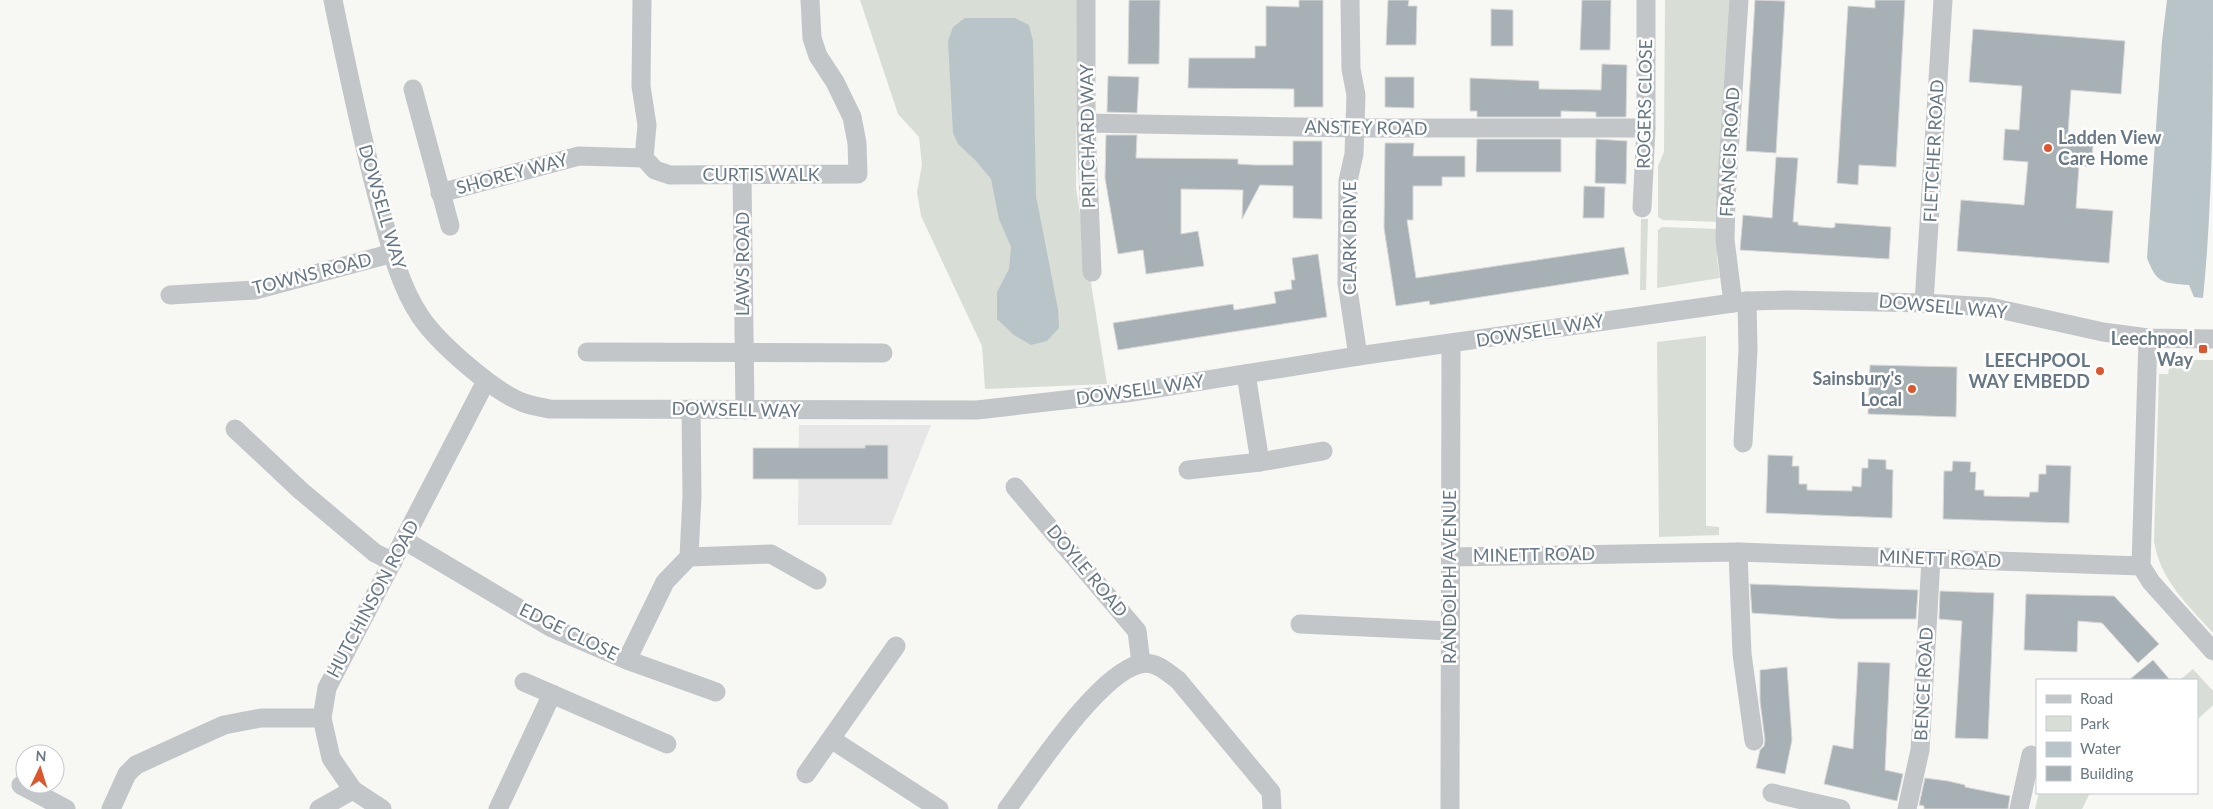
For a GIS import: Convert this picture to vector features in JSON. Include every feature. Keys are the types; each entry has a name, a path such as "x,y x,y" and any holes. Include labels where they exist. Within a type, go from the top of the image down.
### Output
{"street":[{"name":"DOWSELL WAY","path":"333,0 359,127 393,253 406,289 420,316 439,338 486,381 523,403 549,409 977,410 1126,393 1358,356 1740,302 1788,300 1924,302 1990,308 2103,332 2148,338 2213,339"},
{"path":"642,0 641,86 647,125 644,158"},
{"name":"CURTIS WALK","path":"644,158 655,170 670,175 858,174 857,142 852,117 835,82 818,56 812,38 810,0"},
{"name":"PRITCHARD WAY","path":"1086,0 1086,123 1092,272"},
{"name":"CLARK DRIVE","path":"1350,0 1351,68 1356,95 1354,154 1348,181 1347,283 1358,356"},
{"name":"ROGERS CLOSE","path":"1642,208 1646,128 1646,0"},
{"name":"FRANCIS ROAD","path":"1739,0 1725,240 1740,302 1748,350 1743,443"},
{"name":"FLETCHER ROAD","path":"1924,302 1943,0"},
{"name":"SHOREY WAY","path":"413,89 450,226"},
{"name":"ANSTEY ROAD","path":"1086,123 1355,128 1646,128"},
{"name":"SHOREY WAY","path":"440,193 579,156 644,158"},
{"name":"LAWS ROAD","path":"742,175 745,410"},
{"name":"TOWNS ROAD","path":"170,295 255,290 393,253"},
{"path":"2148,338 2142,566 2150,582 2213,651"},
{"name":"RANDOLPH AVENUE","path":"1450,809 1451,344"},
{"path":"587,352 882,353"},
{"path":"1246,374 1260,462"},
{"name":"HUTCHINSON ROAD","path":"382,809 354,790 331,758 322,718 327,688 486,381"},
{"path":"690,557 692,496 691,410"},
{"path":"235,429 375,553 393,562"},
{"path":"1188,470 1260,462 1323,451"},
{"name":"DOYLE ROAD","path":"1015,487 1137,631 1141,663"},
{"name":"EDGE CLOSE","path":"404,540 552,628 627,660 716,692"},
{"path":"1738,552 1742,654 1754,741"},
{"name":"MINETT ROAD","path":"1450,557 1738,552 2142,566"},
{"path":"627,660 665,582 690,557 771,554 817,580"},
{"name":"BENCE ROAD","path":"1907,809 1920,750 1931,558"},
{"path":"1300,624 1450,631"},
{"path":"806,774 896,646"},
{"path":"1007,809 1083,707 1118,674 1141,663 1160,666 1178,680 1271,792 1272,809"},
{"path":"524,682 668,744"},
{"path":"498,809 552,694"},
{"path":"111,809 127,774 136,766 224,724 260,718 322,718"},
{"path":"831,739 938,809"},
{"path":"2019,809 2031,755"},
{"path":"319,809 354,790"},
{"path":"38,794 66,809"},
{"path":"1772,794 1841,809"}],"shaded area":[{"path":"799,425 931,425 891,525 798,525"}],"green space":[{"path":"860,0 1077,0 1076,188 1107,384 985,389 982,346 921,216 917,192 922,165 919,137 898,114"},
{"path":"1665,0 1731,0 1719,222 1663,220 1658,217 1658,166 1664,152"},
{"path":"1641,219 1648,219 1646,290 1640,290"},
{"path":"1662,227 1718,229 1717,258 1720,278 1657,288 1658,230"},
{"path":"1706,336 1706,526 1719,527 1719,535 1659,537 1657,342"},
{"path":"2177,360 2213,360 2213,633 2176,591 2162,568 2154,541 2159,374 2168,374 2170,364"},
{"path":"2193,669 2213,691 2213,705 2198,719 2198,679 2181,679"},
{"path":"2039,794 2090,794 2082,809 2035,809"}],"water":[{"path":"2167,0 2213,0 2211,186 2203,298 2194,297 2189,285 2173,284 2162,280 2154,273 2147,258 2162,41"},
{"path":"965,18 1015,18 1029,25 1033,41 1036,196 1058,309 1059,328 1047,341 1031,345 1014,335 997,319 997,292 1009,269 1011,247 999,219 991,179 958,144 953,133 948,41 953,27"}],"building":[{"path":"1129,0 1160,0 1159,64 1128,64"},
{"path":"1299,0 1323,0 1323,107 1294,107 1294,89 1188,88 1189,58 1255,58 1255,46 1266,46 1266,6 1299,7"},
{"path":"1388,0 1409,0 1408,6 1417,6 1416,45 1386,45"},
{"path":"1582,0 1611,0 1610,50 1580,50"},
{"path":"1755,0 1785,1 1776,153 1746,151"},
{"path":"1875,0 1905,0 1896,167 1859,165 1858,185 1837,183 1848,6 1875,8"},
{"path":"1491,9 1513,10 1513,46 1491,46"},
{"name":"Ladden View Care Home","path":"1973,29 2125,41 2121,94 2071,90 2068,133 2094,135 2091,167 2079,166 2076,208 2113,211 2109,263 1957,251 1961,200 2024,205 2028,162 2003,160 2005,129 2019,130 2022,86 1969,82"},
{"path":"1602,64 1627,65 1626,117 1596,117 1596,112 1561,111 1561,117 1477,117 1477,111 1470,111 1470,78 1539,81 1539,89 1601,90"},
{"path":"1108,76 1139,77 1137,113 1107,112"},
{"path":"1385,77 1414,77 1414,108 1385,107"},
{"path":"1106,135 1137,135 1136,158 1238,159 1238,164 1254,165 1293,165 1293,141 1322,141 1322,219 1293,218 1293,186 1260,185 1242,219 1243,190 1181,189 1181,234 1198,231 1204,266 1146,274 1143,250 1118,254 1105,178"},
{"path":"1477,139 1561,139 1561,172 1476,172"},
{"path":"1596,139 1627,141 1626,184 1595,183"},
{"path":"1385,143 1414,143 1413,156 1465,156 1465,177 1442,177 1442,186 1413,186 1413,220 1407,220 1416,278 1624,247 1629,274 1430,305 1429,301 1396,306 1384,228"},
{"path":"1776,157 1798,158 1793,222 1798,222 1798,225 1832,228 1835,227 1835,223 1891,227 1889,259 1740,250 1743,215 1772,218"},
{"path":"1584,186 1605,187 1604,218 1583,218"},
{"path":"1318,254 1327,317 1118,350 1113,323 1233,304 1234,310 1276,303 1274,292 1292,289 1291,280 1295,280 1292,258"},
{"path":"1870,365 1957,367 1956,417 1868,414"},
{"path":"865,445 888,445 888,479 753,479 753,448 865,448"},
{"path":"1768,455 1793,456 1792,466 1799,466 1799,484 1807,484 1807,490 1852,491 1852,486 1861,487 1862,468 1868,468 1868,459 1886,460 1886,469 1893,470 1892,518 1766,513"},
{"path":"1953,461 1971,462 1970,472 1976,472 1975,490 1984,490 1984,496 2029,497 2030,492 2038,492 2039,474 2046,474 2046,465 2071,466 2069,523 1943,519 1944,471 1952,471"},
{"path":"1750,584 1918,590 1916,619 1839,619 1752,613"},
{"path":"1940,591 1994,593 1988,739 1955,738 1962,621 1939,619"},
{"path":"2026,594 2114,596 2159,644 2138,663 2102,623 2078,621 2077,652 2024,650"},
{"path":"2153,660 2169,679 2130,679"},
{"path":"1858,662 1890,663 1885,770 1903,774 1897,801 1824,784 1833,745 1853,749"},
{"path":"1787,667 1792,740 1785,774 1756,768 1760,750 1764,746 1765,740 1760,701 1760,670"},
{"path":"1925,778 1948,781 1965,785 1965,787 2010,796 2008,809 1924,809 1924,806 1919,805"}],"place":[{"name":"Ladden View Care Home","path":"2048,148"},
{"name":"Leechpool Way","path":"2203,349"},
{"name":"LEECHPOOL WAY EMBEDD","path":"2100,371"},
{"name":"Sainsbury's Local","path":"1912,389"}]}
